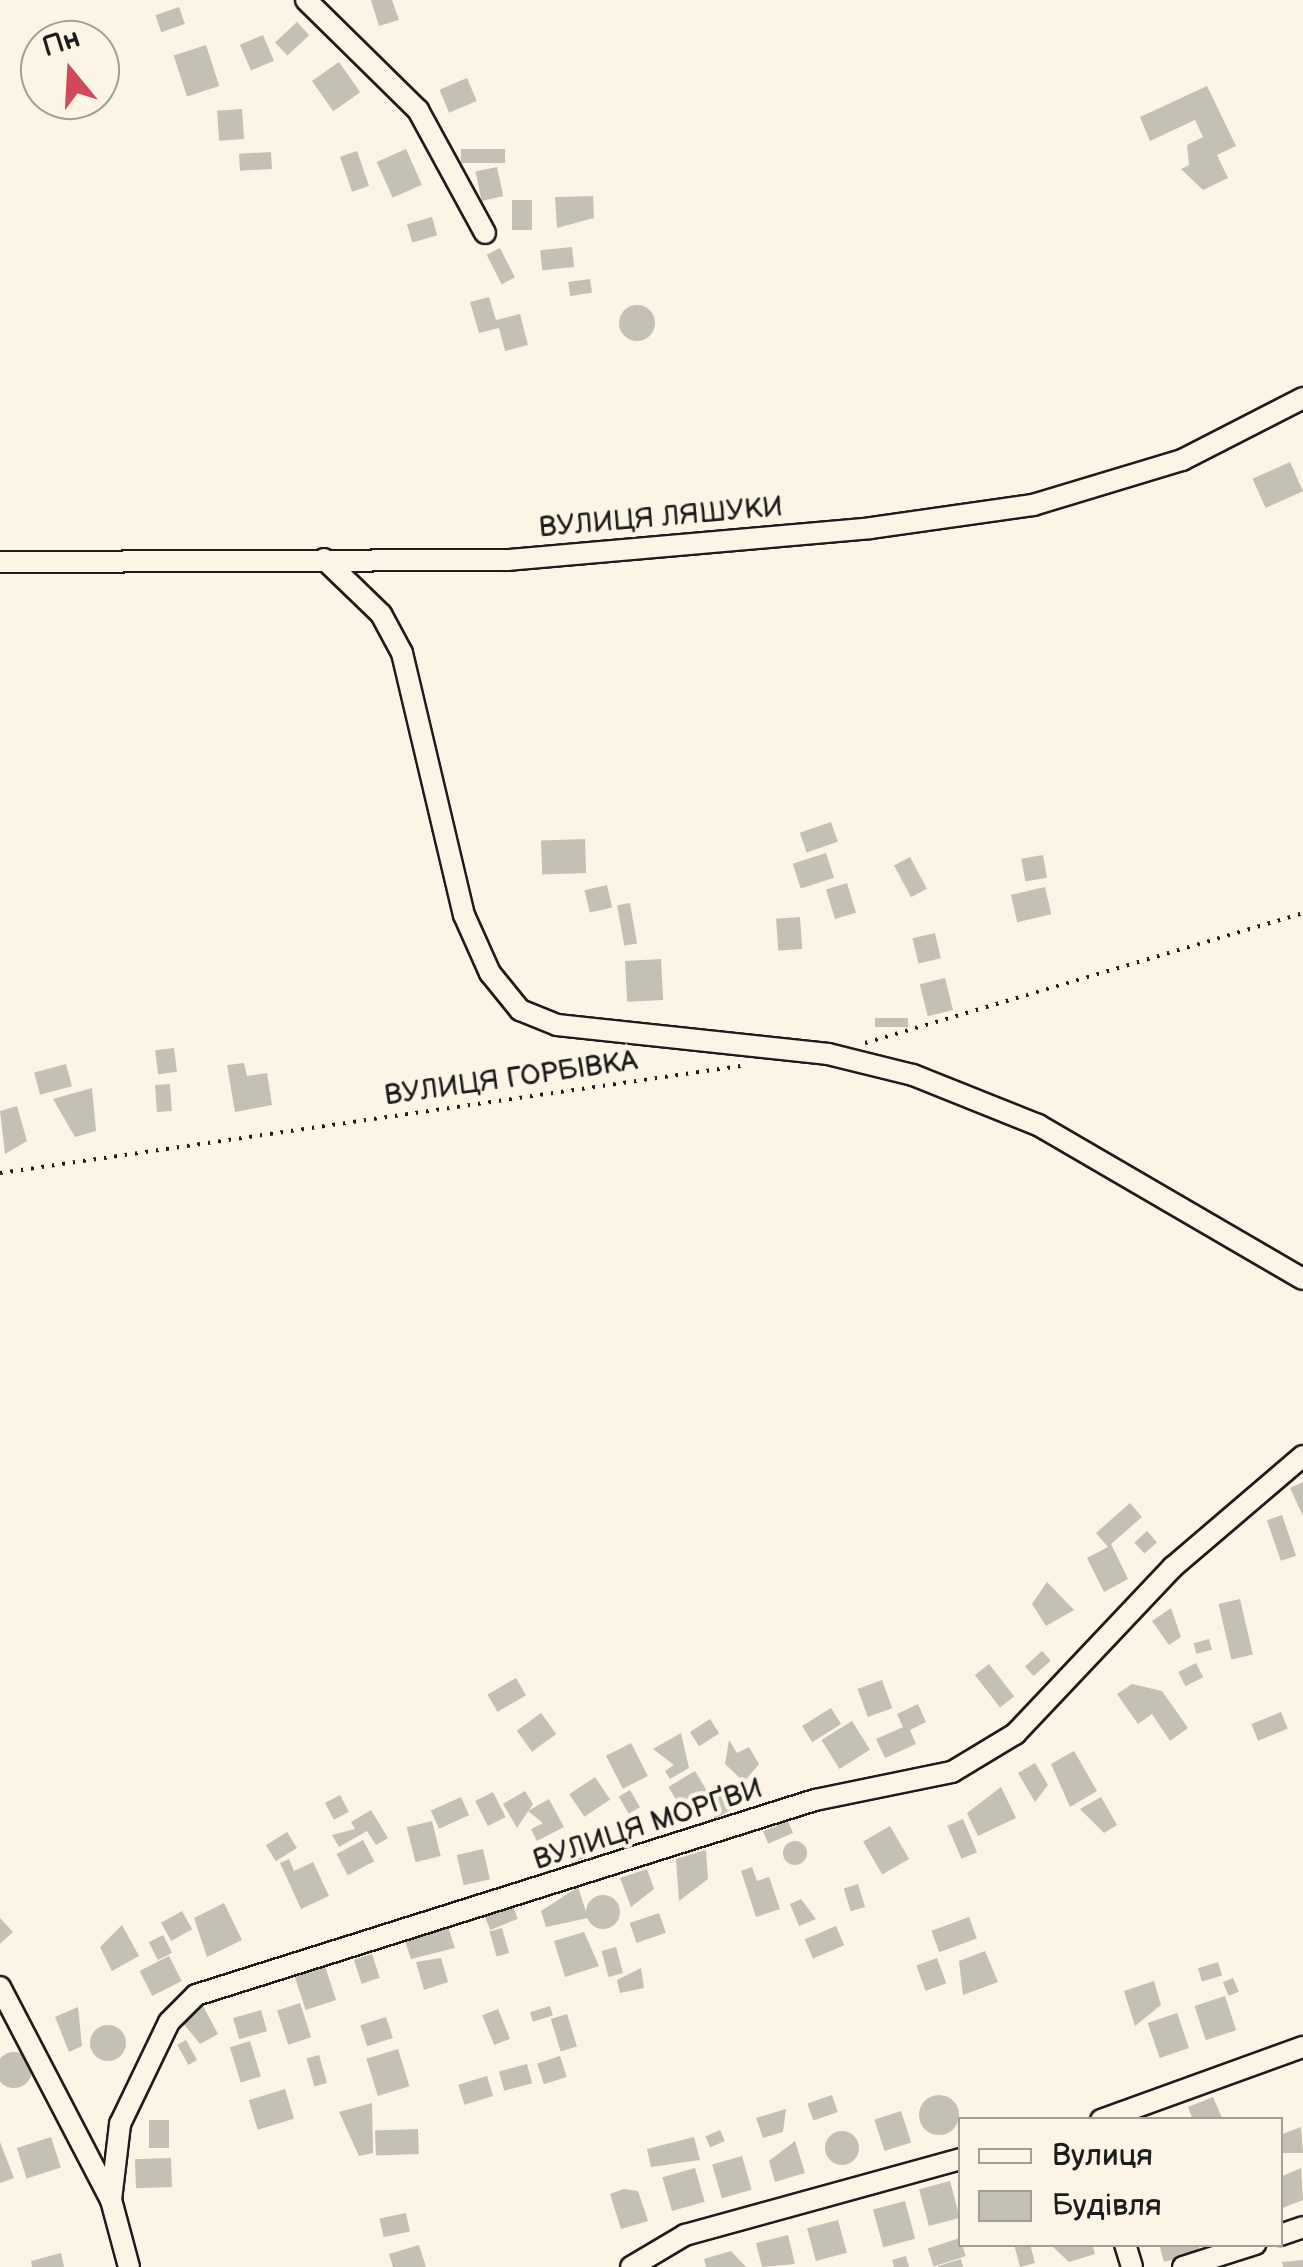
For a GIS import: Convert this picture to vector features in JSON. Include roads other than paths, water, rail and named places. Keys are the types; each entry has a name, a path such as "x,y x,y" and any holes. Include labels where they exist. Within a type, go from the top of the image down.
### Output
{"street":[{"path":"306,0 418,110 485,234"},
{"name":"ВУЛИЦЯ ЛЯШУКИ","path":"0,562 508,560 1034,505 1182,460 1303,398"},
{"path":"324,559 380,614 402,654 464,915 490,973 520,1010 593,1030 828,1054 913,1075 1038,1125 1303,1280"},
{"name":"ВУЛИЦЯ МОРҐВИ","path":"128,2267 110,2200 120,2124 169,2022 196,1995 816,1800 952,1772 1014,1734 1173,1567 1303,1456"},
{"path":"0,1987 110,2200"},
{"path":"1108,2117 1303,2047"},
{"path":"631,2267 686,2236 958,2160"},
{"path":"1184,2267 1246,2247"}]}
